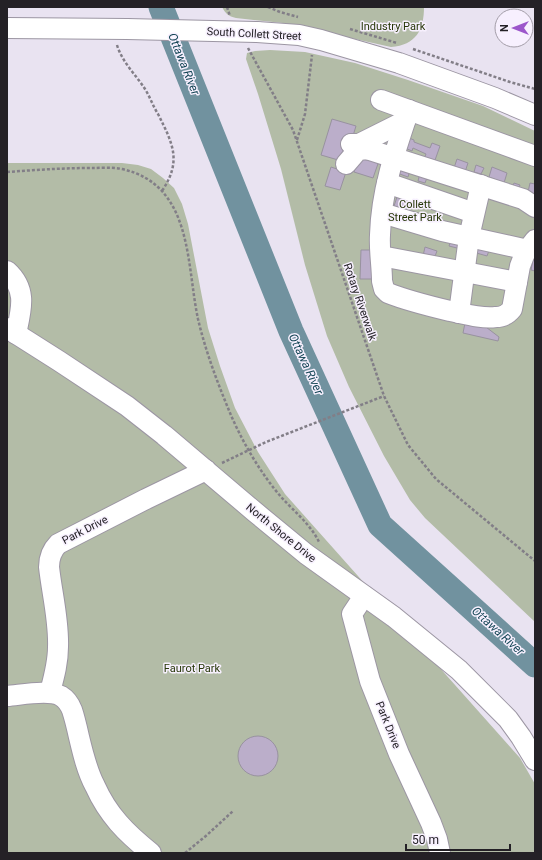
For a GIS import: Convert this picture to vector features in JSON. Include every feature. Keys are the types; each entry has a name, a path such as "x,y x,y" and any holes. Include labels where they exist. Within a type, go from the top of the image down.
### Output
{"street":[{"name":"South Collett Street","path":"7,28 122,36 251,38 299,36 399,63 432,74 495,98 535,116"},
{"path":"380,100 407,115 535,156"},
{"path":"407,115 359,144 352,153 394,157 523,200 535,207"},
{"path":"382,213 469,237 532,245 522,259 512,308 509,313 497,317 489,317 459,312 427,305 388,293 384,288 382,281 380,236 382,213 387,183 407,115"},
{"path":"387,183 474,213"},
{"path":"459,312 469,237 481,186"},
{"path":"381,256 517,282"},
{"path":"7,271 14,278 21,294 22,305 11,331"},
{"name":"North Shore Drive","path":"11,331 127,406 164,435 306,554 394,617 459,670 508,719 535,760"},
{"name":"Park Drive","path":"50,692 56,672 58,647 57,619 49,567 49,560 53,549 58,544 206,470"},
{"name":"Park Drive","path":"364,596 352,614 370,681 399,754 431,823 440,853"},
{"path":"7,696 50,692 62,696 72,711 94,786 114,820 151,853"}],"path":[{"path":"227,7 232,19"},
{"path":"122,36 123,58 146,90 166,130 174,156 169,181 162,191"},
{"name":"Rotary Riverwalk","path":"251,38 297,140 384,396 408,445 436,479 535,560"},
{"path":"297,140 305,114 314,39"},
{"path":"7,172 73,168 121,169 151,182 162,191 173,204 181,223 188,253 198,319 204,344 228,409 260,469 282,497 309,527 320,544"},
{"path":"206,470 266,442 384,396"},
{"path":"185,853 233,811"}],"green space":[{"name":"Industry Park","path":"222,7 424,7 424,15 420,29 412,40 400,46 391,47 283,23 236,18 228,14"},
{"name":"Collett Street Park","path":"270,50 305,52 355,63 483,106 535,131 535,622 425,518 410,500 384,456 349,387 327,336 305,265 281,169 246,59 247,53"},
{"name":"Faurot Park","path":"7,163 122,163 138,165 151,169 174,188 182,204 188,224 208,328 220,366 235,408 258,452 285,494 520,758 535,784 535,853 7,853"}],"building":[{"path":"332,119 356,126 345,162 321,155"},
{"path":"409,138 414,140 414,142 430,148 432,143 440,146 434,163 424,159 426,154 413,148 412,151 405,148"},
{"path":"360,152 380,158 373,178 354,172"},
{"path":"457,159 468,163 465,172 454,168"},
{"path":"476,165 484,168 481,174 474,172"},
{"path":"331,167 346,172 340,190 325,186"},
{"path":"399,167 410,170 408,177 397,173"},
{"path":"492,167 507,173 504,183 489,177"},
{"path":"420,173 428,175 425,183 418,181"},
{"path":"514,183 520,185 518,190 512,188"},
{"path":"530,183 535,184 535,195 528,192"},
{"path":"397,197 407,200 404,210 394,206"},
{"path":"452,238 463,241 461,249 449,246"},
{"path":"476,243 490,248 487,256 473,252"},
{"path":"425,247 437,251 434,259 423,256"},
{"path":"361,250 376,250 376,279 360,279"},
{"path":"533,259 535,259 535,271 531,270"},
{"path":"466,318 482,324 499,337 498,341 463,333"},
{"path":"262,736 269,739 275,745 278,756 277,764 269,773 262,776 254,776 247,773 239,764 238,752 241,745 250,737"}],"waterway":[{"name":"Ottawa River","path":"161,7 291,331 380,525 535,665"}]}
